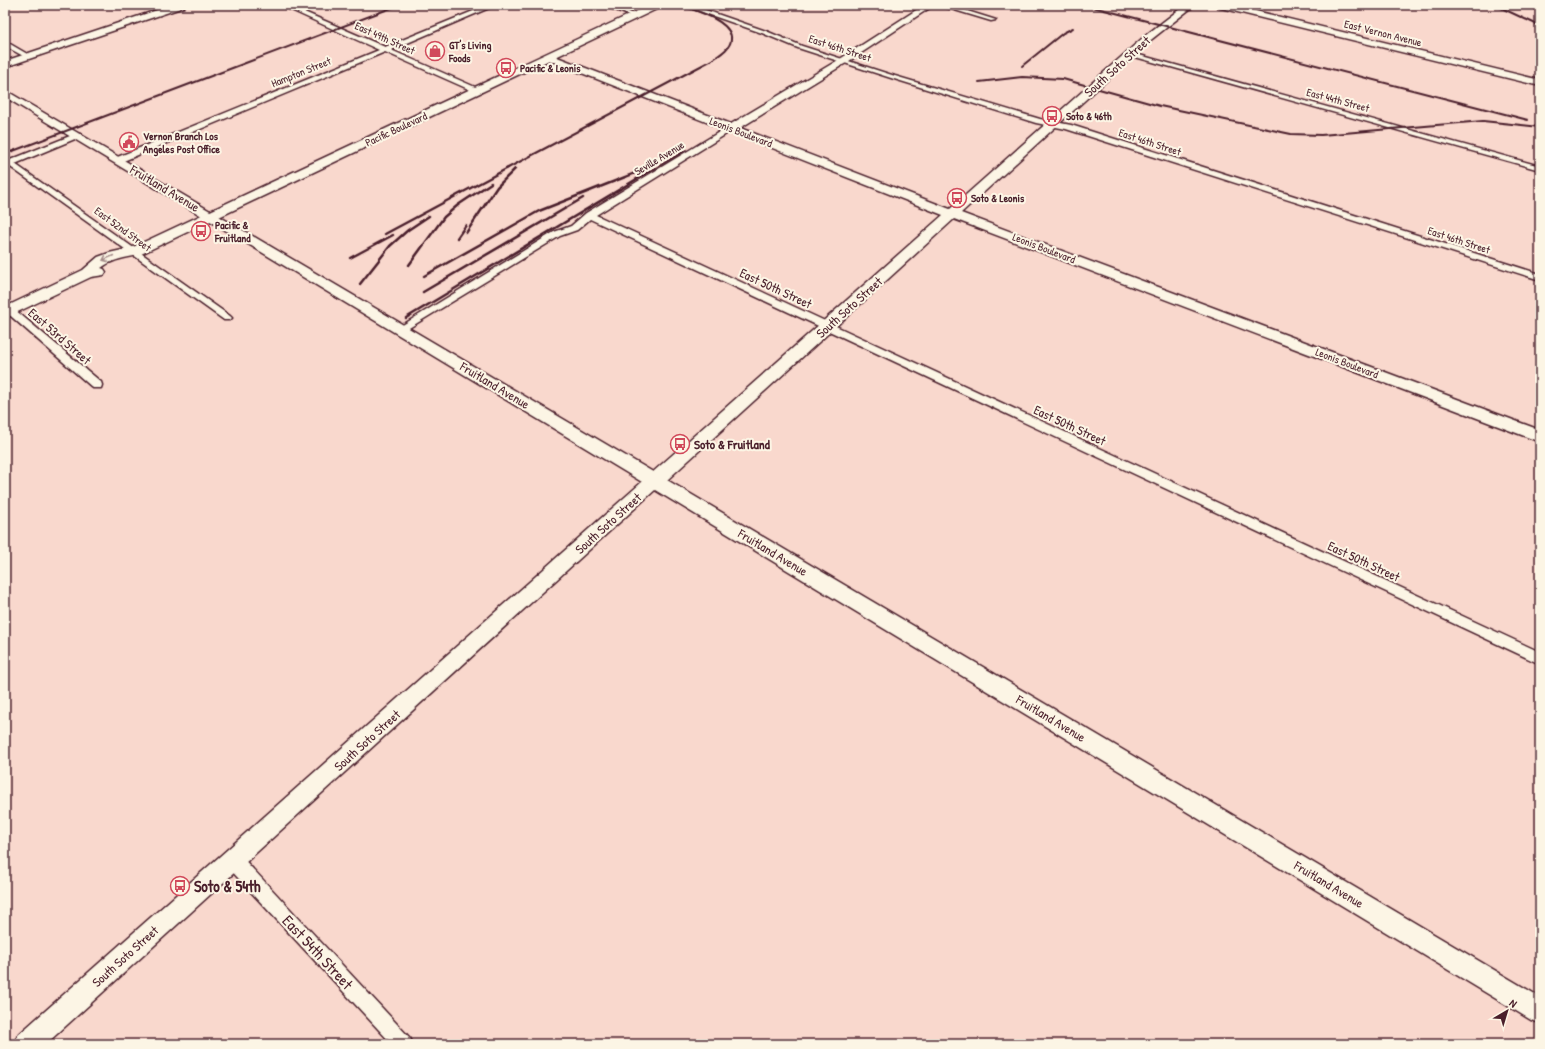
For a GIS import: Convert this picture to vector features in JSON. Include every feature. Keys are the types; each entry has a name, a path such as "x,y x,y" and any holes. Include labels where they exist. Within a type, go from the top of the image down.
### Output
{"main road":[{"path":"5,64 181,5"},
{"name":"Pacific Boulevard","path":"7,310 88,273 104,271 126,260 134,252 211,215 658,5"},
{"name":"Seville Avenue","path":"732,128 843,61 930,5"},
{"name":"South Soto Street","path":"27,1044 654,481 827,328 1149,37 1191,5"},
{"name":"East Vernon Avenue","path":"1220,5 1540,83"},
{"name":"Leonis Boulevard","path":"549,57 953,214 1540,436"},
{"name":"Fruitland Avenue","path":"5,93 1540,1011"}],"street":[{"name":"East 49th Street","path":"282,5 478,90"},
{"name":"Hampton Street","path":"118,160 493,5"},
{"path":"604,5 636,16"},
{"name":"East 46th Street","path":"685,5 843,61 1025,117 1068,127 1540,277"},
{"path":"941,5 993,20"},
{"path":"5,43 28,56"},
{"name":"East 44th Street","path":"1130,54 1540,168"},
{"name":"Seville Avenue","path":"401,329 557,234 574,228 589,215 732,128"},
{"path":"6,163 78,136"},
{"name":"East 52nd Street","path":"6,163 227,318"},
{"name":"East 50th Street","path":"589,215 827,328 1540,658"},
{"name":"East 53rd Street","path":"7,310 98,385"},
{"name":"East 54th Street","path":"232,859 404,1044"}],"shaded area":[{"path":"5,5 1540,5 1540,1044 5,1044"}],"railway":[{"path":"5,154 399,5"},
{"path":"506,169 712,60 729,46 731,40 730,33 726,27 711,17 679,5"},
{"path":"1085,5 1528,120"},
{"path":"1495,5 1540,26"},
{"path":"1022,66 1063,33 1073,28"},
{"path":"979,82 1022,77 1063,79 1160,106 1291,134 1321,135 1483,121 1540,127"},
{"path":"654,169 686,150"},
{"path":"385,234 508,168"},
{"path":"406,318 655,168"},
{"path":"466,233 497,187 515,169"},
{"path":"424,276 539,211 646,169"},
{"path":"409,265 444,217 458,205 491,183"},
{"path":"423,292 583,198"},
{"path":"360,284 390,246 408,230 429,216"},
{"path":"457,238 466,225"},
{"path":"350,258 393,235"}],"place":[{"name":"GT's Living Foods","path":"435,51"},
{"name":"Pacific & Leonis","path":"506,68"},
{"name":"Soto & 46th","path":"1052,116"},
{"name":"Vernon Branch Los Angeles Post Office","path":"129,142"},
{"name":"Soto & Leonis","path":"957,198"},
{"name":"Pacific & Fruitland","path":"201,231"},
{"name":"Soto & Fruitland","path":"680,444"},
{"name":"Soto & 54th","path":"180,886"}]}
